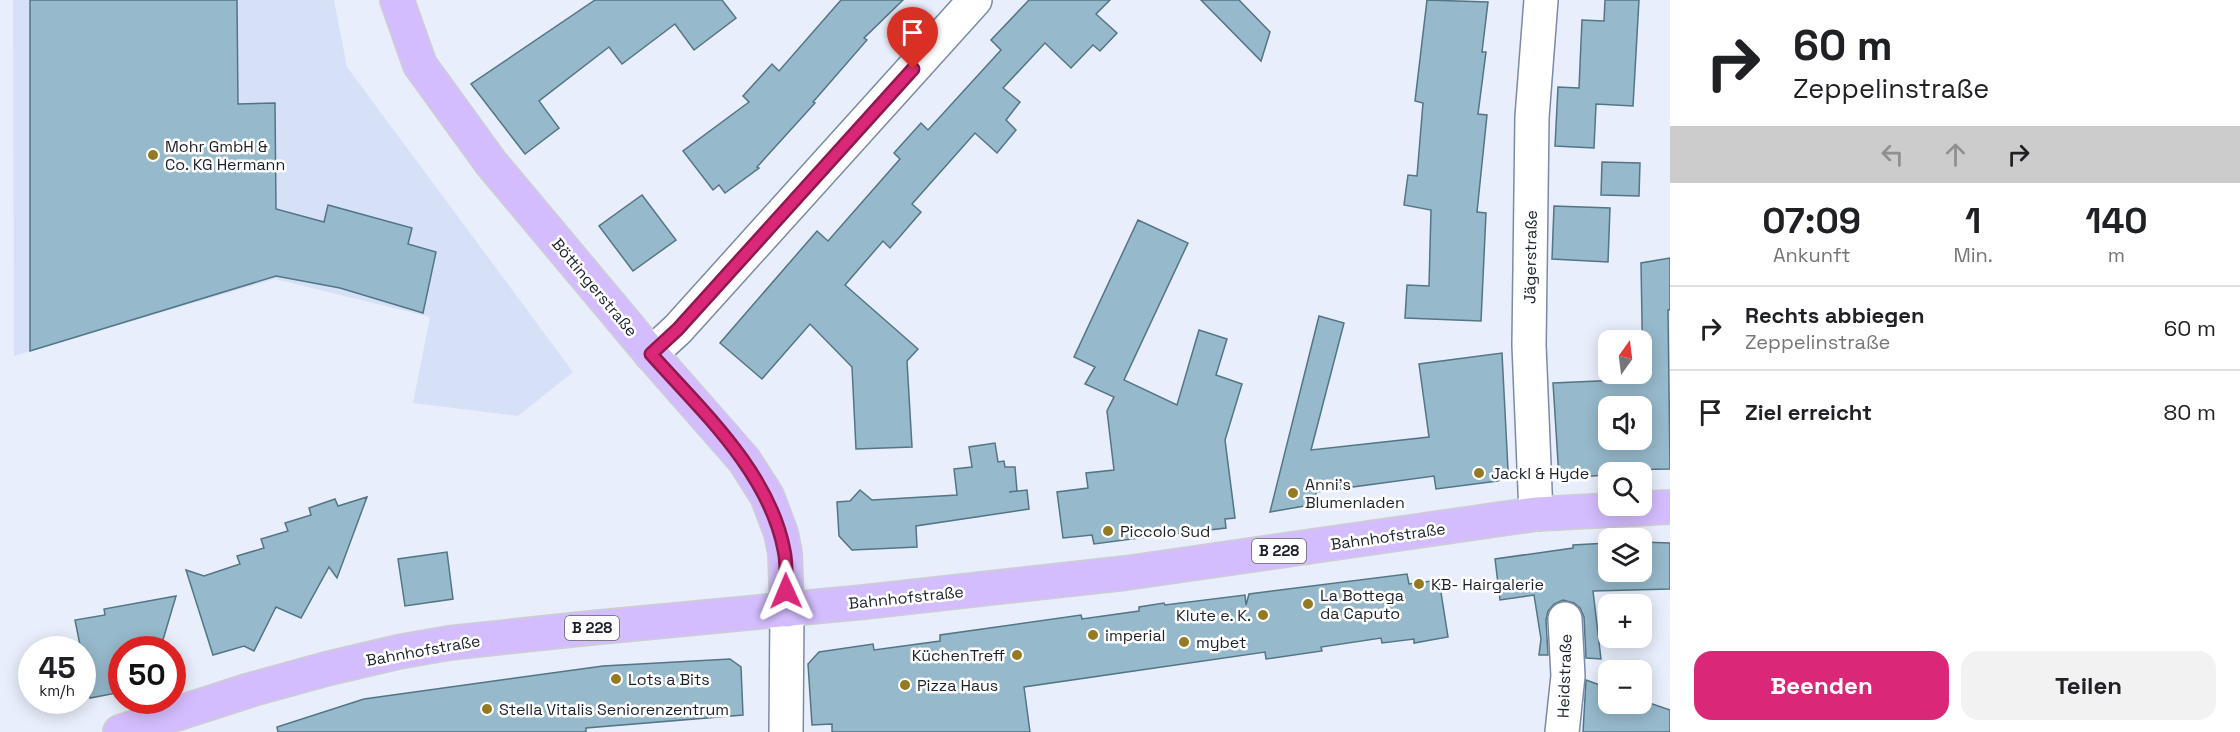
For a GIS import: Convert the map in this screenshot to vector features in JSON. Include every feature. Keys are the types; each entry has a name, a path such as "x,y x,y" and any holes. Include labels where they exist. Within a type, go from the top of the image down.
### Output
{"main road":[{"name":"Böttingerstraße","path":"397,0 420,65 491,163 651,354 744,460 767,496 781,533 785,553 787,610"},
{"name":"Bahnhofstraße","path":"140,729 250,690 398,652 449,643 787,610 1126,573 1536,514 1652,506 1670,507"}],"street":[{"path":"651,354 687,320 975,0"},
{"name":"Jägerstraße","path":"1536,514 1529,345 1532,117 1541,0"},
{"path":"786,732 787,610"},
{"name":"Heidstraße","path":"1562,732 1568,676 1565,619"}],"shaded area":[{"name":"Mohr GmbH & Co. KG Hermann","path":"13,0 334,0 347,67 573,372 518,416 413,403 430,317 275,279 14,356"}],"building":[{"name":"Mohr GmbH & Co. KG Hermann","path":"30,0 237,0 238,104 275,103 276,209 324,222 328,205 412,228 408,244 436,252 423,313 340,288 276,276 30,351"},
{"path":"595,0 722,0 736,18 694,50 675,24 622,64 609,47 539,101 559,128 525,154 471,84"},
{"path":"841,0 903,0 864,38 867,40 813,102 815,103 757,167 759,168 725,193 719,185 713,190 683,151 749,102 743,96 772,64 779,71"},
{"path":"1029,0 1110,0 1096,14 1117,33 1100,51 1093,45 1071,68 1045,43 1003,88 1020,102 1006,120 1016,130 997,153 975,133 912,204 921,212 890,248 883,241 845,285 918,349 907,361 912,447 856,449 852,367 810,324 762,379 720,343 817,231 828,241 900,159 894,153 921,123 928,130 1001,50 991,40"},
{"path":"1201,0 1239,0 1270,32 1261,61"},
{"path":"1427,0 1488,2 1482,52 1486,52 1478,114 1487,115 1477,212 1486,213 1481,321 1405,318 1407,285 1429,286 1431,210 1404,205 1408,175 1417,176 1423,103 1415,101"},
{"path":"1605,0 1639,0 1633,106 1596,104 1594,148 1555,146 1558,87 1579,88 1582,20 1604,21"},
{"path":"1602,162 1640,163 1639,196 1601,195"},
{"path":"642,195 676,240 633,271 599,226"},
{"path":"1554,206 1610,208 1608,262 1552,259"},
{"path":"1138,220 1188,243 1124,380 1177,405 1199,330 1227,339 1216,375 1242,384 1225,440 1235,518 1225,519 1226,528 1094,544 1092,535 1063,538 1057,492 1088,488 1086,473 1114,470 1107,411 1114,397 1085,384 1095,367 1074,357"},
{"path":"1670,258 1670,310 1668,310 1670,469 1652,469 1652,462 1598,462 1598,476 1559,478 1553,383 1598,381 1598,384 1652,384 1652,330 1642,330 1641,263"},
{"path":"1319,316 1344,323 1311,450 1429,437 1419,364 1502,353 1508,470 1498,481 1436,489 1434,476 1316,492 1316,504 1270,512"},
{"path":"995,443 998,462 1004,461 1005,467 1015,467 1017,491 1009,492 1027,490 1029,509 916,526 917,547 852,550 839,536 837,502 850,501 860,490 872,500 957,495 954,469 972,467 969,447"},
{"path":"367,497 337,578 329,567 301,618 276,607 254,651 244,646 213,655 186,570 204,576 240,564 237,556 264,548 261,539 288,531 285,523 311,515 309,508 335,499 338,506"},
{"path":"1652,542 1670,543 1670,589 1593,591 1601,659 1586,658 1584,617 1580,608 1574,603 1563,600 1554,604 1548,611 1546,620 1548,655 1539,655 1541,639 1534,595 1500,600 1495,559 1573,548 1573,545 1598,544 1598,582 1652,582"},
{"path":"447,552 453,599 405,606 398,559"},
{"path":"1407,574 1409,584 1439,580 1448,637 1414,643 1414,639 1382,643 1381,638 1321,647 1322,651 1266,659 1265,652 1024,687 1030,732 832,732 832,724 812,725 808,664 819,652 873,644 874,650 940,641 940,635 1081,615 1082,619 1139,611 1139,607 1164,603 1165,605 1245,595 1246,605 1249,594"},
{"path":"176,596 164,636 108,636 108,695 96,697 96,636 78,636 75,620 105,615 104,609"},
{"path":"730,659 741,667 743,715 586,728 586,732 278,732 277,727 364,699 603,666"},
{"path":"1586,680 1598,684 1598,714 1652,714 1652,704 1670,710 1670,732 1583,732"}],"place":[{"name":"Mohr GmbH & Co. KG Hermann","path":"153,155"},
{"name":"Jackl & Hyde","path":"1479,473"},
{"name":"Anni's Blumenladen","path":"1293,493"},
{"name":"Piccolo Sud","path":"1108,531"},
{"name":"KB- Hairgalerie","path":"1419,584"},
{"name":"La Bottega da Caputo","path":"1308,604"},
{"name":"Klute e. K.","path":"1263,615"},
{"name":"imperial","path":"1093,635"},
{"name":"mybet","path":"1184,642"},
{"name":"KüchenTreff","path":"1017,655"},
{"name":"Lots a Bits","path":"616,679"},
{"name":"Pizza Haus","path":"905,685"},
{"name":"Stella Vitalis Seniorenzentrum","path":"487,709"}],"route":[{"path":"786,591 785,553 781,533 767,496 744,460 651,354 678,329 913,69"}]}
